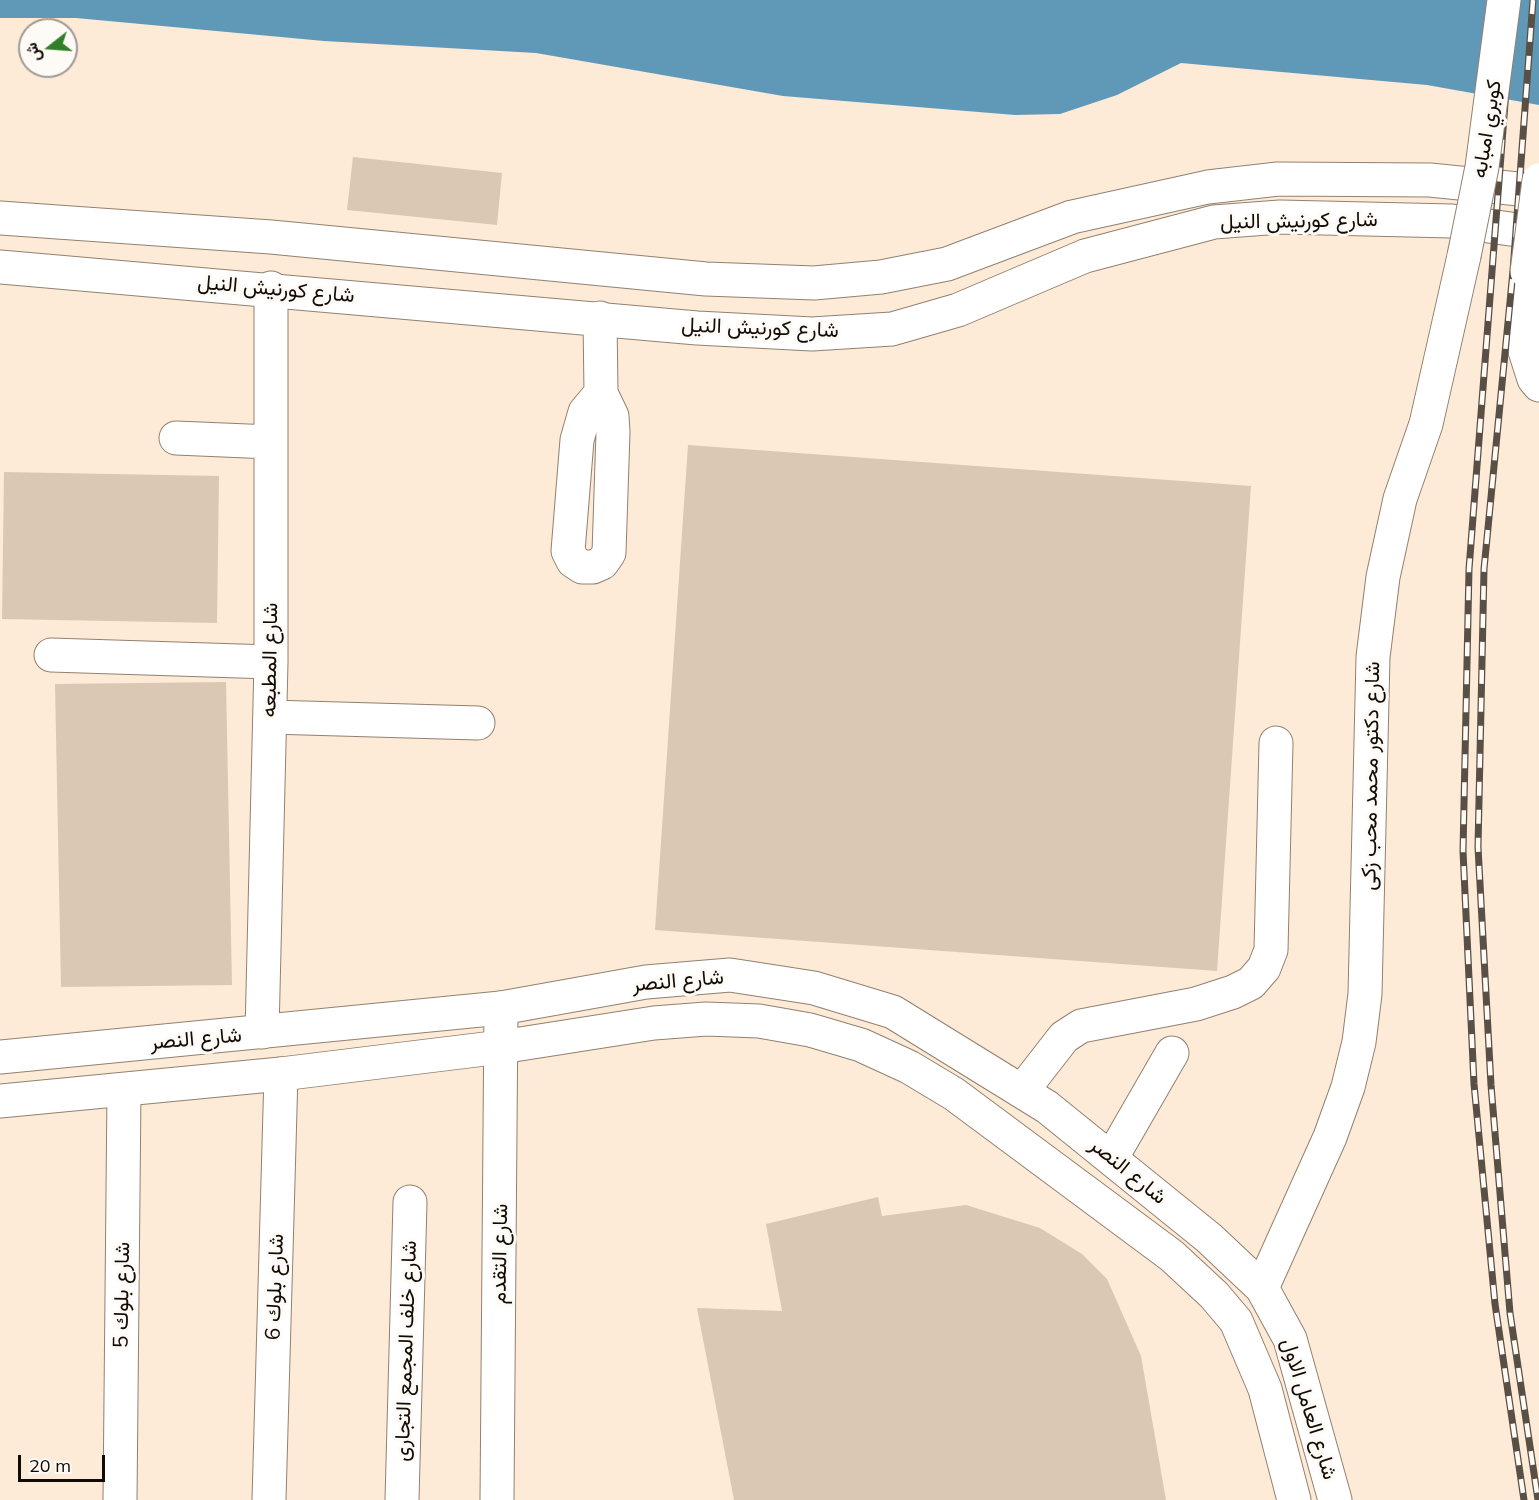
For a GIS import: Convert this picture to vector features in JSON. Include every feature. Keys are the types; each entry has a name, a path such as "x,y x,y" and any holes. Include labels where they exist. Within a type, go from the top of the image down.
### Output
{"main road":[{"name":"كوبري امبابه","path":"1464,256 1482,167 1504,0"},
{"name":"شارع كورنيش النيل","path":"0,218 271,237 706,279 814,283 880,277 947,264 1072,217 1208,187 1278,179 1431,180 1539,191"},
{"path":"1539,180 1527,272 1525,351 1534,380 1539,386"},
{"name":"شارع كورنيش النيل","path":"0,267 272,288 697,328 812,334 892,329 958,310 1085,256 1214,222 1280,217 1452,221 1539,233"},
{"name":"شارع دكتور محمد محب زكى","path":"1236,1321 1262,1288 1330,1137 1348,1087 1359,1042 1365,994 1373,657 1383,577 1400,499 1426,424 1464,256"},
{"name":"شارع المطبعه","path":"262,1032 271,662 272,288"},
{"path":"600,318 601,393 612,416 613,432 609,553 602,563 593,567 582,567 573,561 568,551 571,509 580,427 585,412 601,393"},
{"path":"580,427 613,432"},
{"path":"176,438 271,442"},
{"path":"571,509 610,511"},
{"path":"51,655 271,662"},
{"path":"270,717 478,723"},
{"path":"1022,1091 1064,1037 1081,1026 1196,1004 1251,983 1264,968 1271,950 1276,743"},
{"name":"شارع النصر","path":"0,1057 501,1008 646,982 730,975 814,988 893,1012 1022,1091 1112,1157 1209,1238 1262,1288"},
{"name":"شارع التقدم","path":"497,1500 501,1008"},
{"name":"شارع النصر","path":"0,1101 281,1074 501,1047 654,1023 706,1019 759,1021 810,1030 861,1045 909,1067 963,1100 1172,1256 1236,1321"},
{"path":"1112,1157 1172,1053"},
{"name":"شارع بلوك 6","path":"269,1500 281,1074"},
{"name":"شارع بلوك 5","path":"120,1500 124,1090"},
{"name":"شارع خلف المجمع التجارى","path":"402,1500 410,1202"},
{"name":"شارع العامل الاول","path":"1262,1288 1290,1339 1335,1500"},
{"name":"شارع العامل الاول","path":"1236,1321 1265,1389 1294,1500"}],"water":[{"path":"0,0 1539,0 1539,105 1427,85 1181,63 1117,95 1060,114 1015,115 783,96 536,53 324,41 78,18 0,18"}],"building":[{"path":"353,157 502,173 497,225 347,210"},
{"path":"688,445 1251,486 1217,971 655,930"},
{"path":"4,472 219,476 217,623 2,619"},
{"path":"226,682 232,985 61,987 55,684"},
{"path":"878,1197 882,1216 966,1205 1040,1228 1082,1254 1107,1279 1141,1356 1166,1500 734,1500 697,1308 782,1311 766,1224"}],"railway":[{"path":"1513,0 1469,569 1463,851 1474,1084 1495,1304 1524,1500"},
{"path":"1533,0 1513,271 1484,569 1478,847 1491,1085 1510,1313 1538,1500"}]}
